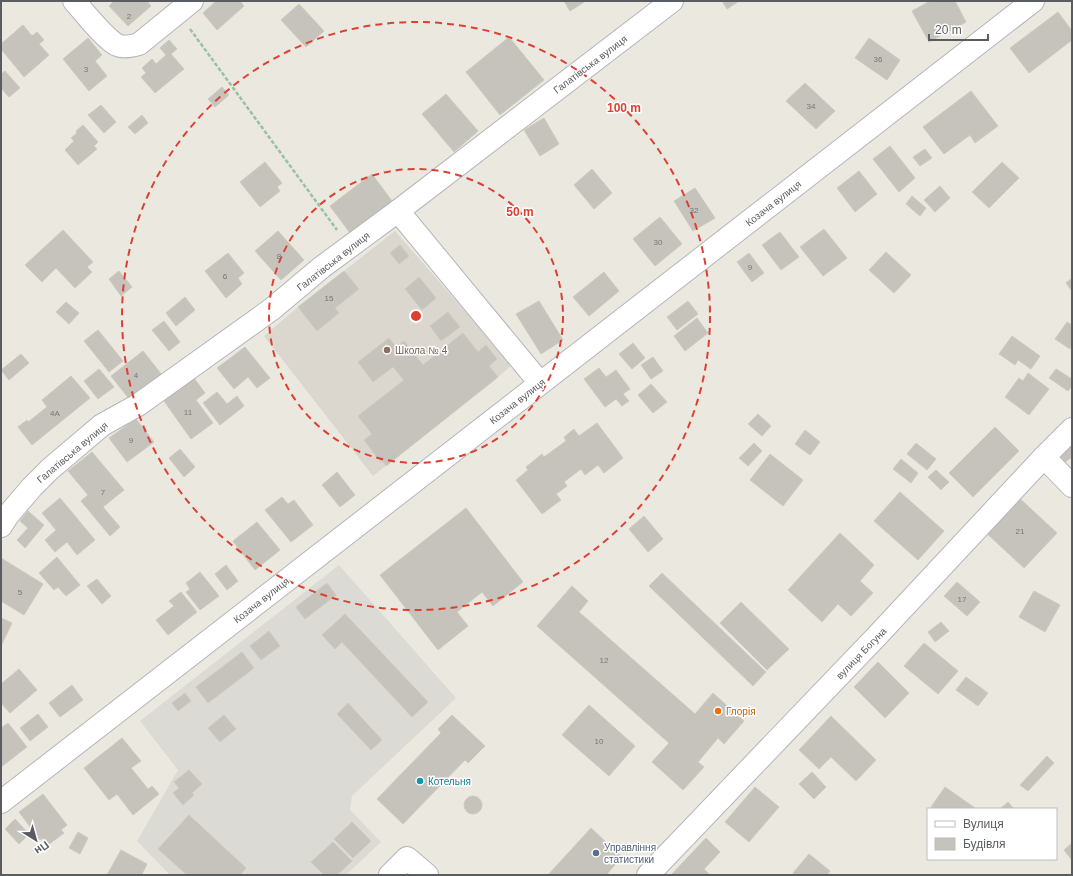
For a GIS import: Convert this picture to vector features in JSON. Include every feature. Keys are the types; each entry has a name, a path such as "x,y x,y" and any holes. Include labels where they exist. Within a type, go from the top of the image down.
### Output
{"street":[{"path":"74,1 106,37 118,45 128,47 139,44 185,7"},
{"name":"Галатівська вулиця","path":"1,526 8,515 32,487 50,469 102,425 138,405 272,309 322,267 398,211 672,1"},
{"name":"Козача вулиця","path":"1,802 1033,1"},
{"path":"398,211 540,383"},
{"name":"вулиця Богуна","path":"648,875 876,637 1072,429"},
{"path":"1044,457 1072,486"},
{"path":"390,875 407,858 427,875"}],"path":[{"path":"185,7 350,247"}],"shaded area":[{"name":"Школа № 4","path":"395,231 512,365 373,476 264,336 298,307"},
{"path":"339,565 456,698 352,796 350,810 381,842 346,875 170,875 137,841 178,770 140,721"}],"building":[{"path":"114,1 147,1 151,6 128,26 109,6"},
{"path":"216,1 240,1 244,6 217,30 203,13"},
{"path":"564,1 586,1 570,11"},
{"path":"722,1 739,1 727,9"},
{"path":"930,1 955,1 966,22 929,42 912,11"},
{"path":"299,4 324,31 306,47 281,20"},
{"path":"1058,12 1072,31 1072,40 1029,73 1010,48"},
{"path":"23,25 32,36 37,32 44,40 39,44 49,55 24,77 1,49 1,44"},
{"path":"509,37 544,80 500,115 466,72"},
{"path":"88,38 102,55 95,61 107,76 89,91 63,59"},
{"path":"869,38 900,60 887,80 855,58"},
{"path":"169,40 177,49 171,54 184,69 155,93 141,77 146,73 142,68 152,59 156,64 166,55 160,48"},
{"path":"5,71 20,88 9,97 1,88 1,74"},
{"path":"805,83 835,111 816,129 786,101"},
{"path":"222,87 229,95 215,107 208,99"},
{"path":"971,91 998,126 975,143 970,135 944,154 923,127"},
{"path":"446,94 478,131 454,152 422,114"},
{"path":"101,105 116,122 104,133 88,115"},
{"path":"142,115 148,123 135,134 128,127"},
{"path":"544,118 559,144 540,156 524,130"},
{"path":"83,125 98,142 94,146 97,149 78,165 65,150 74,141 71,138 77,133 76,131"},
{"path":"890,146 915,178 899,192 873,159"},
{"path":"925,149 932,158 920,166 913,157"},
{"path":"265,162 282,183 277,187 280,191 260,207 240,182"},
{"path":"1002,162 1019,178 989,208 972,192"},
{"path":"592,169 612,193 594,209 574,185"},
{"path":"859,171 877,194 855,212 837,188"},
{"path":"372,174 392,201 350,233 330,206"},
{"path":"940,186 950,198 935,212 924,200"},
{"path":"695,188 715,218 693,231 674,201"},
{"path":"912,196 926,208 920,216 906,204"},
{"path":"660,217 682,244 655,266 633,239"},
{"path":"824,229 847,258 823,276 800,247"},
{"path":"63,230 93,262 87,267 92,272 75,288 56,268 42,282 25,265"},
{"path":"278,231 304,260 281,280 255,251"},
{"path":"780,232 799,257 781,270 762,245"},
{"path":"400,245 409,256 399,264 390,253"},
{"path":"886,252 911,275 894,293 869,270"},
{"path":"228,253 244,273 238,278 242,284 226,298 205,271"},
{"path":"749,253 764,273 752,282 737,262"},
{"path":"119,271 132,287 121,296 109,279"},
{"path":"344,271 359,289 335,308 339,313 317,331 298,307"},
{"path":"604,272 619,291 589,316 573,297"},
{"path":"419,277 436,298 422,310 405,289"},
{"path":"1072,278 1072,291 1066,283"},
{"path":"185,297 195,310 176,326 166,313"},
{"path":"539,301 563,340 541,354 516,314"},
{"path":"688,301 698,314 677,330 667,317"},
{"path":"66,302 79,313 69,324 56,312"},
{"path":"448,312 460,327 441,341 430,326"},
{"path":"697,318 708,333 685,351 674,336"},
{"path":"164,321 180,342 169,351 152,330"},
{"path":"1067,322 1072,325 1072,345 1070,349 1055,339"},
{"path":"98,330 123,361 109,372 84,341"},
{"path":"463,333 478,352 486,345 497,359 489,366 498,377 386,466 383,461 381,462 364,440 372,434 358,416 404,380 393,367 373,382 358,362 389,338 396,347 404,341 423,365"},
{"path":"1012,336 1040,356 1031,369 1018,360 1015,365 999,354"},
{"path":"633,343 645,358 632,369 619,354"},
{"path":"245,347 270,378 257,388 248,377 234,389 217,368"},
{"path":"143,351 162,375 130,400 111,376"},
{"path":"21,354 29,363 9,380 1,370"},
{"path":"653,357 663,371 651,379 641,365"},
{"path":"599,368 606,377 616,370 630,389 623,394 629,401 622,406 616,399 605,407 584,379"},
{"path":"99,369 114,387 98,399 84,381"},
{"path":"1056,369 1072,379 1072,386 1068,391 1049,378"},
{"path":"1028,373 1049,389 1029,415 1005,397 1019,378 1023,381"},
{"path":"71,376 90,398 32,445 18,427 27,420 28,422 47,407 42,400"},
{"path":"194,378 205,393 196,400 213,423 191,439 164,401"},
{"path":"651,384 667,402 653,413 638,395"},
{"path":"217,392 227,404 237,396 244,406 220,425 203,403"},
{"path":"758,414 771,426 762,436 748,424"},
{"path":"136,419 154,442 127,462 109,438"},
{"path":"597,423 623,458 604,473 598,465 585,475 581,469 564,482 567,486 556,494 561,500 542,514 516,480 528,470 526,467 542,454 544,457 566,441 564,437 574,429 579,436"},
{"path":"995,427 1019,451 973,497 949,473"},
{"path":"805,430 820,442 810,455 795,444"},
{"path":"754,443 762,451 748,466 739,458"},
{"path":"916,443 936,459 927,470 907,454"},
{"path":"1072,443 1072,457 1065,462 1059,454"},
{"path":"180,449 195,467 184,477 169,458"},
{"path":"92,452 124,490 103,507 120,527 110,536 81,501 88,495 68,471"},
{"path":"770,454 803,480 783,506 750,480"},
{"path":"901,459 918,473 911,483 893,469"},
{"path":"936,470 949,482 941,490 928,477"},
{"path":"337,472 355,495 340,507 322,485"},
{"path":"900,492 944,531 918,560 874,521"},
{"path":"1016,495 1057,533 1024,568 983,530"},
{"path":"282,497 288,504 294,500 313,525 291,542 265,510"},
{"path":"60,498 95,540 77,555 67,542 55,552 45,540 56,530 42,513"},
{"path":"466,508 523,582 493,606 482,592 457,612 468,626 438,650 380,575"},
{"path":"28,511 44,525 25,548 17,540 28,528 20,521"},
{"path":"644,516 663,539 648,552 629,529"},
{"path":"257,522 280,550 255,570 233,541"},
{"path":"840,533 874,565 860,581 873,593 851,616 838,604 822,622 788,590"},
{"path":"57,557 80,585 66,596 58,587 54,590 39,573"},
{"path":"1,558 43,584 24,615 1,601"},
{"path":"226,565 238,581 227,590 215,574"},
{"path":"200,572 219,596 200,610 186,592 190,589 186,583"},
{"path":"662,573 766,672 753,686 649,586"},
{"path":"97,579 111,596 102,604 87,586"},
{"path":"957,582 980,602 967,616 944,596"},
{"path":"327,583 336,595 305,619 296,607"},
{"path":"572,586 588,601 579,612 695,714 713,693 744,721 724,744 718,738 698,762 704,767 683,790 652,762 669,743 537,626"},
{"path":"1034,591 1060,605 1045,632 1019,617"},
{"path":"181,592 197,612 168,635 156,620 174,606 169,601"},
{"path":"741,602 789,649 767,670 720,623"},
{"path":"345,614 428,702 412,717 342,642 335,649 322,635"},
{"path":"1,618 12,623 1,646"},
{"path":"941,622 949,631 935,642 928,632"},
{"path":"269,631 280,646 261,660 250,646"},
{"path":"924,643 958,671 938,694 904,666"},
{"path":"242,652 254,668 208,703 196,687"},
{"path":"878,662 909,693 885,718 854,687"},
{"path":"19,669 37,690 10,713 1,703 1,684"},
{"path":"966,677 988,693 978,706 956,690"},
{"path":"72,685 83,700 60,717 49,703"},
{"path":"185,693 191,701 178,711 172,703"},
{"path":"348,703 382,740 371,750 337,714"},
{"path":"589,705 635,746 609,776 562,735"},
{"path":"38,714 48,727 30,741 20,728"},
{"path":"224,715 236,729 220,742 208,728"},
{"name":"Котельня","path":"452,715 485,746 468,763 465,760 403,824 377,799 441,733 438,729"},
{"path":"831,716 876,760 856,781 831,757 819,769 799,750"},
{"path":"8,723 27,747 1,767 1,728"},
{"path":"122,738 141,761 131,768 148,789 152,786 159,794 133,815 117,794 109,800 84,768"},
{"path":"1047,756 1054,763 1028,791 1020,785"},
{"path":"189,770 202,784 192,793 194,795 183,805 173,793 179,788 174,782"},
{"path":"812,772 826,787 814,799 799,784"},
{"path":"755,787 779,807 749,842 725,822"},
{"path":"945,787 975,808 933,808 931,807"},
{"path":"43,794 67,825 61,830 64,833 48,845 43,838 40,840 19,812"},
{"path":"469,796 477,796 482,801 480,812 477,814 469,814 464,809 464,801"},
{"path":"1008,802 1013,808 1001,808"},
{"path":"189,815 246,868 240,875 187,875 158,849"},
{"path":"15,819 29,834 19,844 5,829"},
{"path":"352,822 371,841 353,858 334,839"},
{"path":"591,828 622,857 606,875 548,875"},
{"path":"78,832 88,838 80,854 69,848"},
{"path":"706,838 720,852 704,869 710,875 671,875"},
{"path":"333,842 352,861 337,875 324,875 311,862"},
{"path":"1072,843 1072,860 1064,850"},
{"path":"121,850 147,864 142,874 143,875 107,875"},
{"path":"809,854 830,871 827,875 795,875 793,873"}],"place":[{"name":"Школа № 4","path":"387,350"},
{"name":"Глорія","path":"718,711"},
{"name":"Котельня","path":"420,781"},
{"name":"Управління статистики","path":"596,853"}]}
